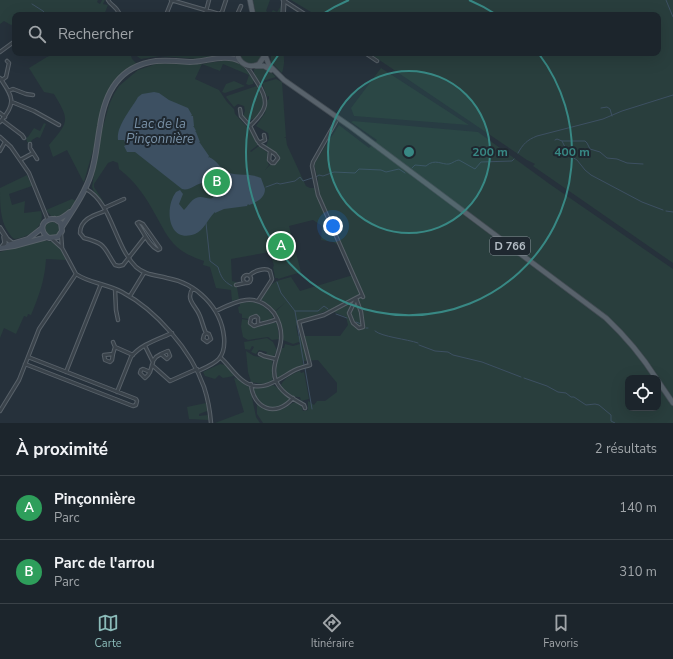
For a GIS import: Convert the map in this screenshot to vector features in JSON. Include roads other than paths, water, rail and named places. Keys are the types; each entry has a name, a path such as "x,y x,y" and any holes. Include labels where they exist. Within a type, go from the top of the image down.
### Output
{"main road":[{"path":"250,0 252,12"},
{"path":"219,58 224,56"},
{"path":"238,56 242,63"},
{"path":"42,227 44,234 47,237 52,239 58,237 61,234 62,227 86,189 92,173 102,111 114,85 129,70 142,64 157,61 194,62 234,57 242,63 255,66 262,62 265,56"},
{"name":"D 766","path":"266,56 269,66 288,83 338,118 606,318 636,349 654,375"},
{"name":"D 766","path":"255,66 264,66 276,73"},
{"path":"3,247 28,239 48,220 59,219 72,211"},
{"path":"55,219 61,223 62,227"},
{"path":"3,247 14,246 47,237"},
{"path":"661,385 673,403"}],"street":[{"path":"108,0 115,6 118,12"},
{"path":"167,12 171,0 213,12"},
{"path":"206,10 210,0"},
{"path":"221,12 226,0"},
{"path":"283,12 284,0"},
{"path":"284,0 302,12"},
{"path":"239,12 241,6"},
{"path":"0,52 12,43"},
{"path":"370,56 377,61"},
{"path":"7,61 9,63 6,77 1,79 12,102 11,108 1,121 22,135 24,138"},
{"path":"242,63 255,79 264,95 265,104 262,114 250,126"},
{"path":"255,66 253,71 255,79"},
{"path":"8,91 13,89 33,95"},
{"path":"12,102 34,111 60,125"},
{"path":"240,109 240,116 250,126 259,143 275,154 278,158 274,163 269,160 270,151"},
{"path":"0,113 5,117"},
{"path":"221,358 243,381 250,384 263,386 277,382 293,371 310,365 299,322 324,315 362,296 318,195 312,166 338,118"},
{"path":"259,143 265,140 264,135"},
{"path":"0,137 11,147 29,173 48,220"},
{"path":"0,151 5,142"},
{"path":"30,144 37,159"},
{"path":"20,160 33,152"},
{"path":"86,189 93,193 104,209 118,241 137,267 144,273 174,279 194,288 206,298 216,312 222,325 224,350 221,358 212,364 170,381 152,365"},
{"path":"124,199 93,215 84,222 80,229 81,235 84,238 93,240 101,245 108,252 114,264 118,266 123,265 144,237 149,233"},
{"path":"141,222 160,249 155,249 144,237 137,223 141,222"},
{"path":"1,229 12,243"},
{"path":"1,229 5,239 3,247"},
{"path":"61,234 62,248"},
{"path":"52,239 62,248 76,274 115,289 130,297 153,314 172,333 197,370 207,395 211,423"},
{"path":"246,282 243,278 247,274 250,275 255,271 266,269 270,271 272,279 258,301"},
{"path":"130,297 144,273"},
{"path":"0,410 17,384 39,329 76,274"},
{"path":"236,285 251,280 250,275"},
{"path":"66,372 101,284"},
{"path":"194,288 190,294 191,302 199,314 206,333"},
{"path":"115,289 118,320"},
{"path":"356,298 361,312 363,327 359,328 353,323 349,313 356,298"},
{"path":"216,312 244,300 258,301 270,309 277,319 281,337 280,348 274,371 277,382 283,391 304,405 305,408"},
{"path":"258,323 265,324 277,319"},
{"path":"117,392 133,355 140,348 172,333"},
{"path":"113,342 115,347 113,354"},
{"path":"145,346 153,361"},
{"path":"115,347 133,355"},
{"path":"150,372 153,361 161,354"},
{"path":"260,354 276,359"},
{"path":"25,364 134,406 136,405 136,399 28,357"},
{"path":"80,385 83,379"},
{"path":"250,384 255,400 267,408 273,409 286,406 294,398"}],"water":[{"name":"Lac de la Pinçonnière","path":"154,92 159,93 169,100 188,108 192,115 191,116 193,116 193,127 196,131 195,132 200,142 199,143 209,156 208,158 209,157 215,161 229,173 261,178 265,189 264,195 247,206 214,212 203,227 195,234 186,236 179,234 171,223 170,215 172,199 176,192 180,190 183,194 179,204 184,210 194,199 199,197 210,199 213,198 216,192 215,190 206,183 199,184 189,189 182,189 135,152 127,152 124,146 126,145 124,140 118,140 119,129 138,97 142,94"}],"waterway":[{"path":"666,0 673,17"},
{"path":"32,4 44,12"},
{"path":"518,153 526,143 537,136 603,119 622,111 673,95"},
{"path":"601,108 607,107 610,109 612,116"},
{"path":"555,140 585,141 590,149 600,152 607,158 617,159 627,163 643,164"},
{"path":"562,141 569,155 577,160 591,175 642,202 663,210"},
{"path":"412,168 415,165 426,166 432,162 449,164 459,160 475,169 481,162 512,161 514,159"},
{"path":"316,177 334,172 355,173 359,169 381,170 386,172 399,169 405,173"},
{"path":"266,187 277,183 280,184 295,181 300,177 303,181 312,178"},
{"path":"666,211 673,212"},
{"path":"206,223 210,261 218,267 223,278 232,286"},
{"path":"277,282 281,293 295,311 304,365"},
{"path":"295,311 318,311 324,306 328,309"},
{"path":"336,314 347,318"},
{"path":"356,322 361,324"},
{"path":"375,331 383,335 418,343"},
{"path":"419,345 435,351 448,352 453,355 482,362 521,377"},
{"path":"305,368 312,409"},
{"path":"524,378 547,386 558,392 566,393 586,405 599,405 611,415 611,421 615,423"}],"place":[{"name":"Parc de l'arrou","path":"217,182"},
{"name":"Pinçonnière","path":"281,246"}]}
